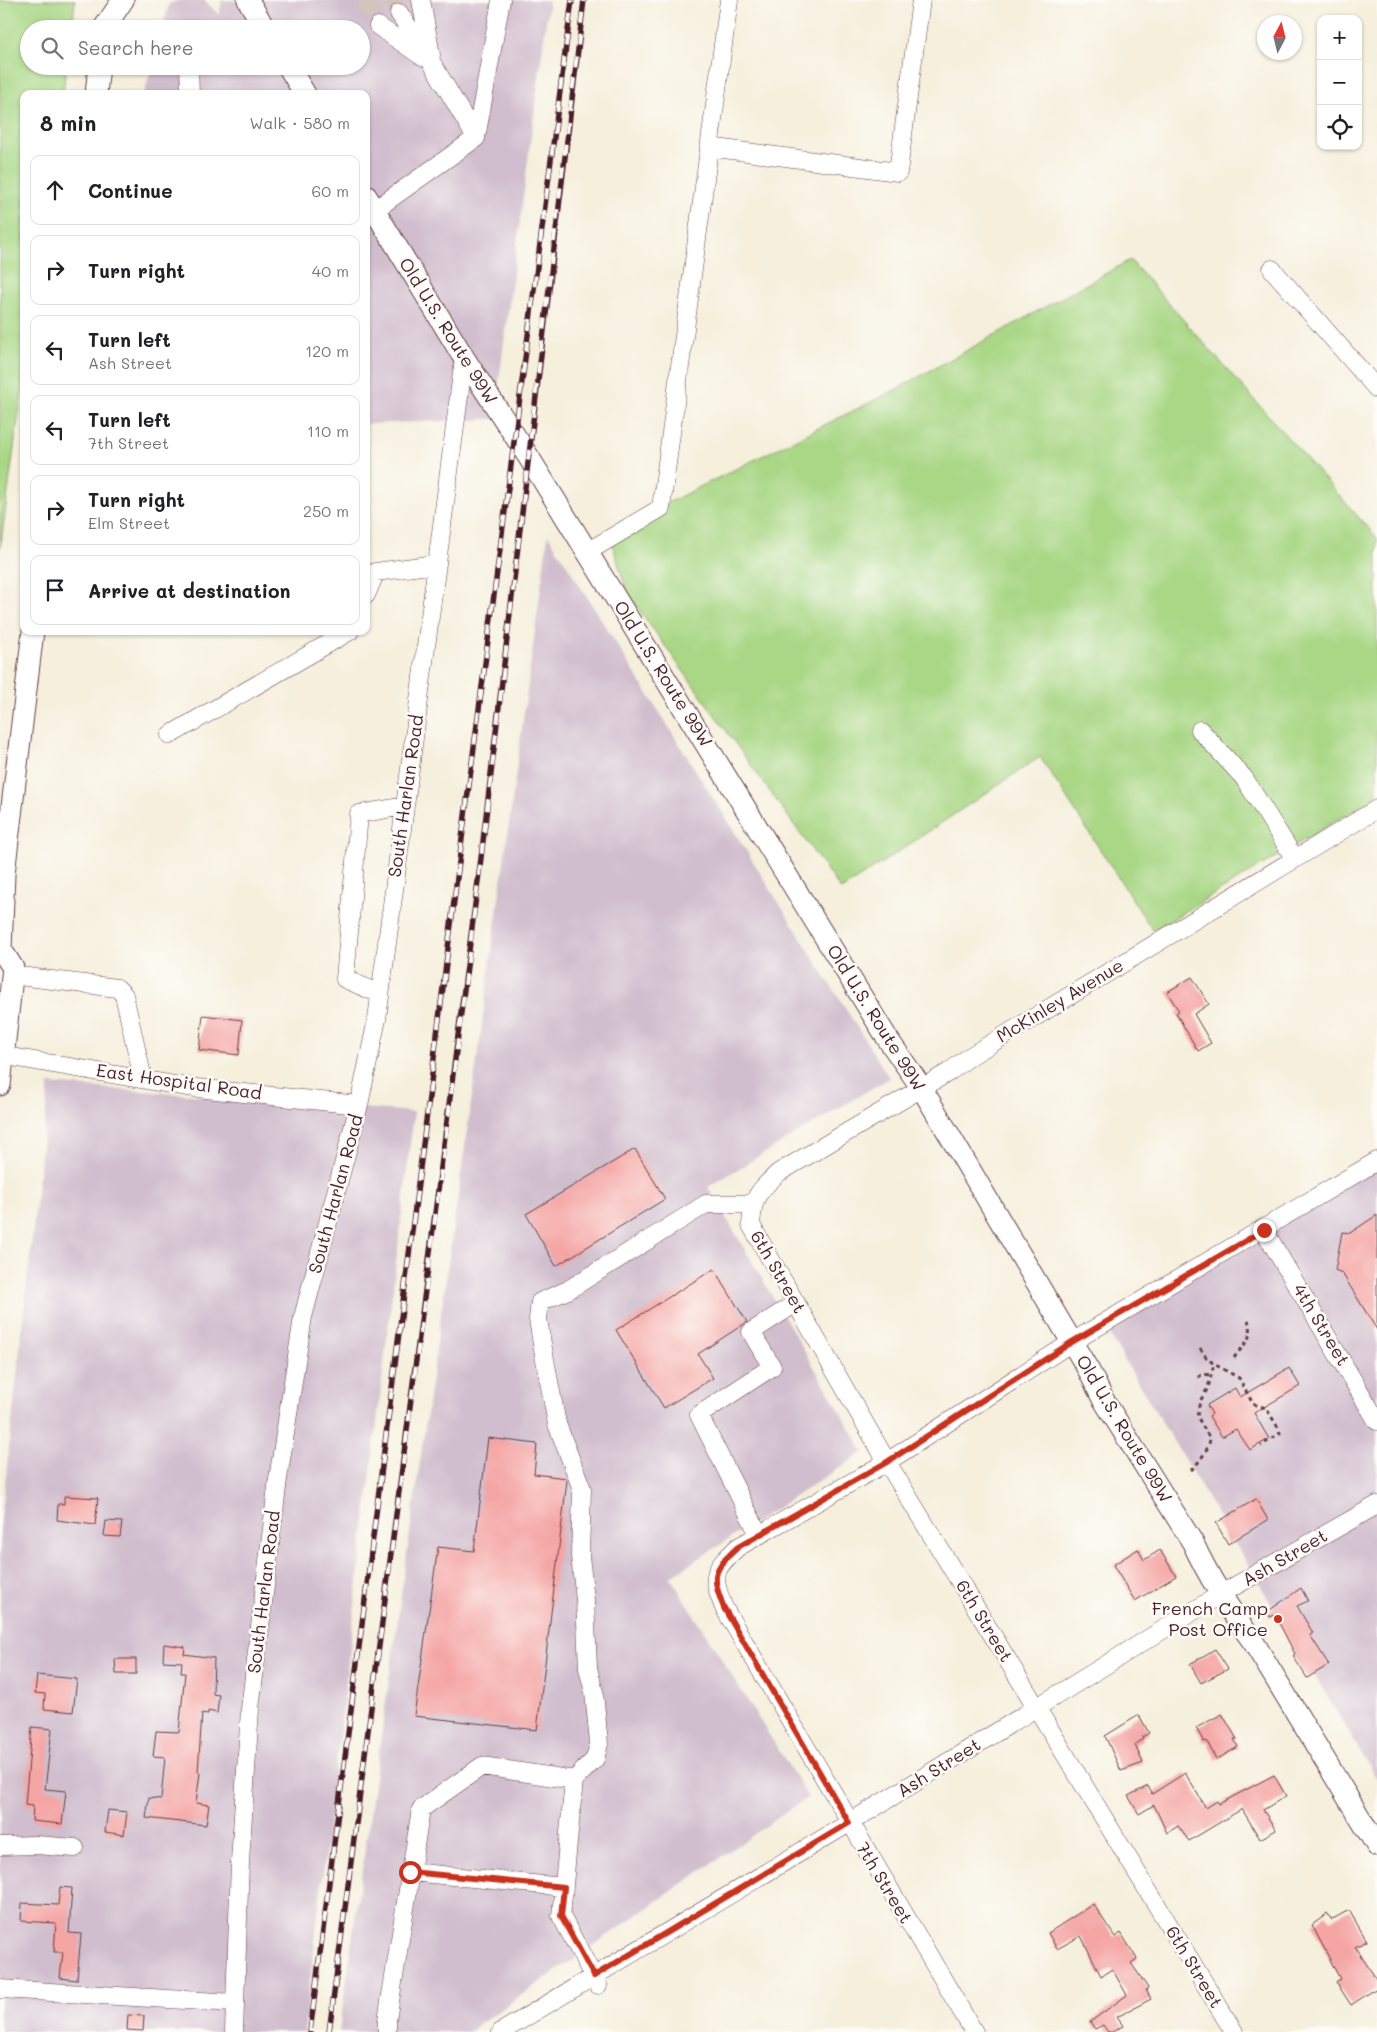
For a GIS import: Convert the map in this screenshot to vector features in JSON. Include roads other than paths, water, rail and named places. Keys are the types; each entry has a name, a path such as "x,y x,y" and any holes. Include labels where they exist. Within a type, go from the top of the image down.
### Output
{"main road":[{"path":"104,0 104,20"},
{"path":"105,20 109,0"},
{"path":"109,20 123,0"},
{"path":"248,0 260,20"},
{"path":"96,90 98,75"},
{"path":"293,75 302,90"},
{"name":"Old U.S. Route 99W","path":"370,209 587,552 889,1041 921,1087 1089,1371 1103,1399 1377,1846"},
{"path":"0,1085 13,968 1,950 2,876 32,635"}],"street":[{"path":"421,0 432,63"},
{"path":"370,206 476,138 501,0"},
{"path":"587,552 661,508 729,0"},
{"path":"709,147 898,172 921,0"},
{"path":"399,13 432,63 476,138"},
{"path":"378,26 432,63"},
{"path":"189,75 190,90"},
{"path":"1272,269 1377,389"},
{"name":"South Harlan Road","path":"234,2032 240,1862 250,1709 278,1479 303,1317 359,1105 380,994 464,358"},
{"path":"370,586 376,572 436,564"},
{"path":"170,735 343,635"},
{"path":"1200,730 1244,778 1295,859"},
{"path":"380,994 345,979 359,814 404,806"},
{"name":"McKinley Avenue","path":"753,1204 760,1190 778,1172 949,1072 969,1057 1377,808"},
{"path":"12,975 117,988 121,991 124,994 143,1078"},
{"name":"East Hospital Road","path":"2,1055 187,1086 359,1105"},
{"path":"796,1303 751,1332 772,1367 699,1415 759,1535 887,1462 1072,1342 1264,1230 1377,1161"},
{"path":"596,1980 561,1916 574,1780 595,1759 599,1744 594,1692 588,1668 585,1600 580,1556 582,1489 557,1424 538,1319 540,1302 568,1290 706,1204 753,1204"},
{"name":"6th Street","path":"753,1204 751,1225 887,1462 1234,2032"},
{"name":"4th Street","path":"1264,1230 1377,1421"},
{"name":"Ash Street","path":"501,2032 596,1980 1377,1505"},
{"name":"7th Street","path":"759,1535 738,1547 719,1565 716,1574 717,1590 724,1608 974,2032"},
{"path":"387,2032 387,2020 420,1809 482,1766 574,1780"},
{"path":"0,1846 36,1845 75,1848"},
{"path":"410,1872 564,1887"},
{"name":"Ash Street","path":"520,2032 596,1980"},
{"path":"0,1989 235,2003"}],"tunnel":[{"path":"364,0 378,26"},
{"path":"391,0 399,13"}],"railway":[{"path":"310,2032 460,854 572,0"},
{"path":"329,2032 481,858 584,0"}],"place":[{"name":"French Camp Post Office","path":"1278,1619"}]}
